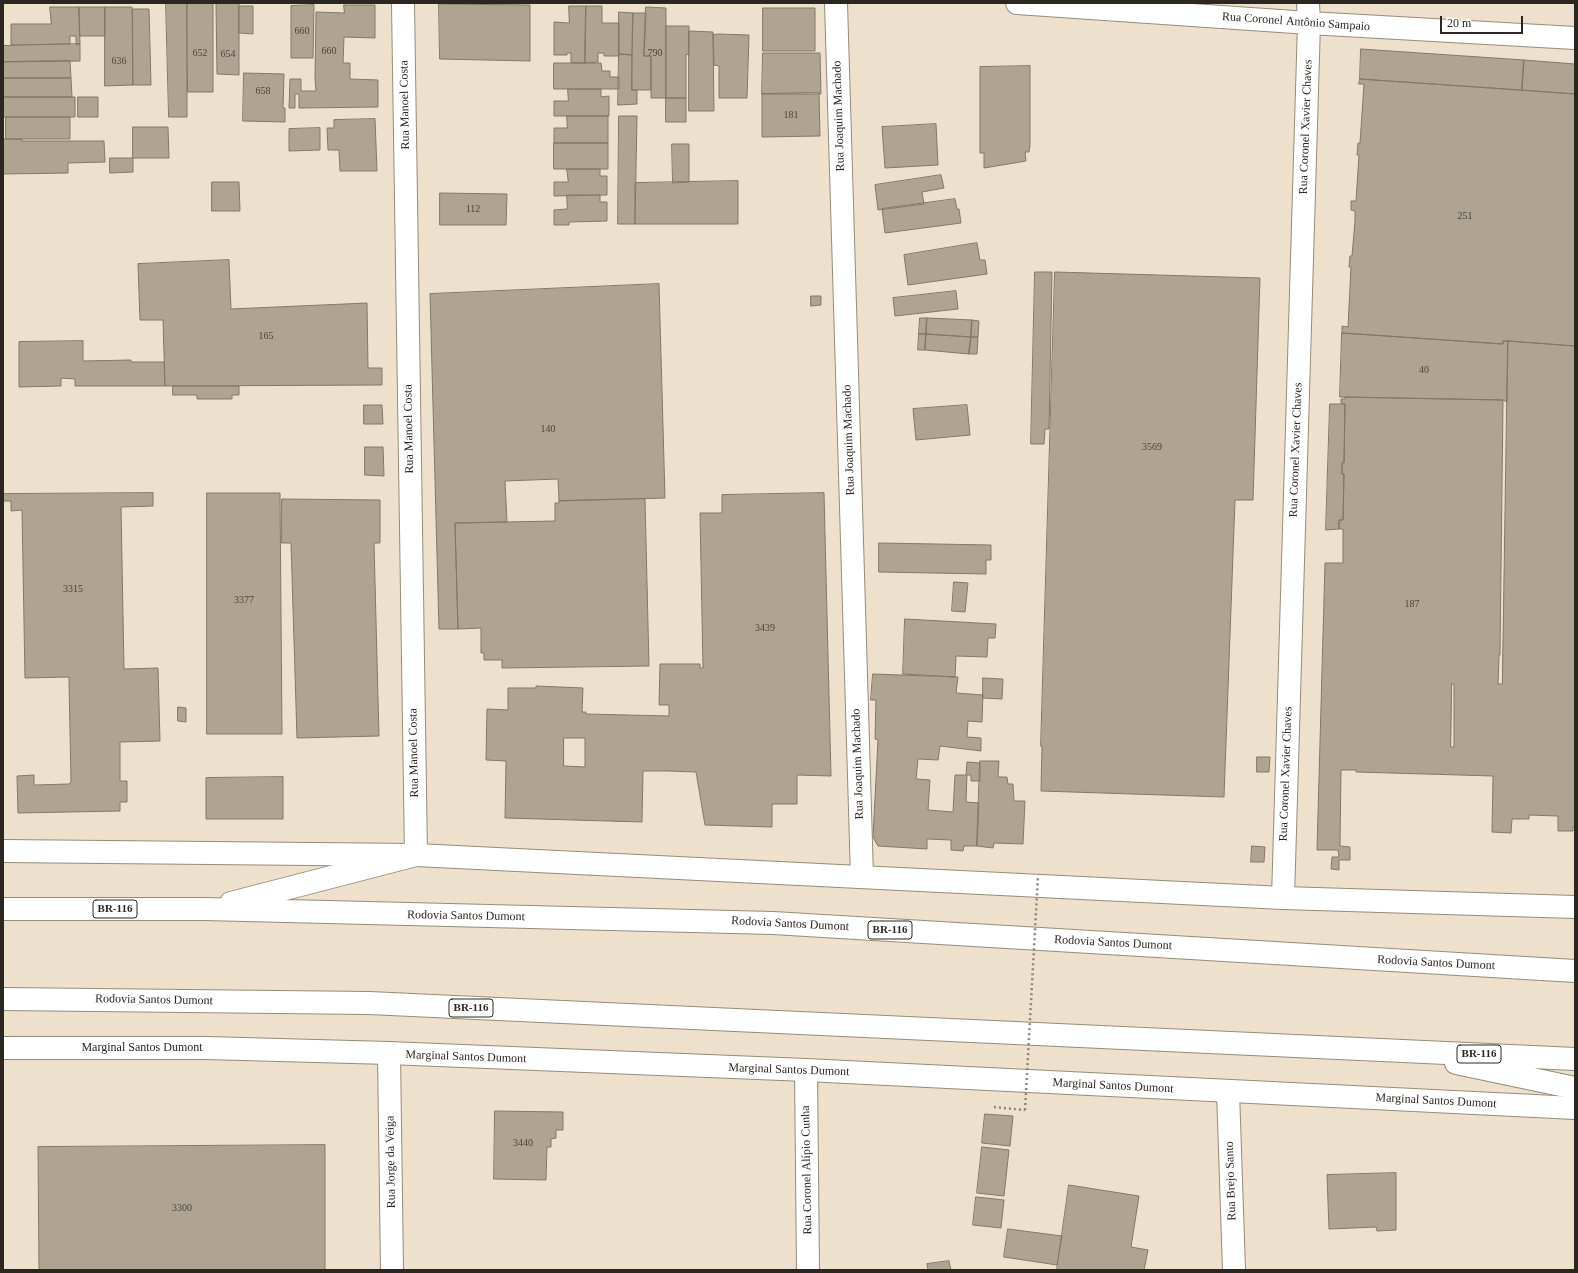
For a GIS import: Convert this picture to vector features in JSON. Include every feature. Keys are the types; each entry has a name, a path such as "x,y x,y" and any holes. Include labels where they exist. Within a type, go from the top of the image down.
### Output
{"main road":[{"name":"Rua Manoel Costa","path":"403,3 416,855"},
{"name":"Rua Joaquim Machado","path":"836,3 862,877"},
{"name":"Rua Coronel Antônio Sampaio","path":"1017,3 1308,13 1575,38"},
{"name":"Rua Coronel Xavier Chaves","path":"1282,898 1308,13"},
{"path":"3,851 416,855 1282,898 1575,908"},
{"path":"205,910 416,855"},
{"name":"Rodovia Santos Dumont","path":"3,909 205,910 773,923 1575,971"},
{"name":"Rodovia Santos Dumont","path":"3,998 369,1003 1383,1048 1575,1059"},
{"name":"Marginal Santos Dumont","path":"3,1048 206,1048 389,1054 806,1070 1575,1108"},
{"path":"1383,1048 1575,1088"},
{"name":"Rua Jorge da Veiga","path":"389,1054 392,1270"},
{"name":"Rua Coronel Alípio Cunha","path":"806,1070 808,1270"},
{"name":"Rua Brejo Santo","path":"1228,1091 1234,1270"}],"path":[{"path":"1025,1110 1038,876"}],"building":[{"path":"166,3 187,3 187,117 169,117"},
{"path":"187,3 213,3 213,92 188,92"},
{"path":"239,3 239,75 217,74 216,4"},
{"path":"439,4 530,5 530,61 440,59"},
{"path":"314,5 313,58 291,58 291,6"},
{"path":"344,5 375,5 375,38 344,37 343,63 350,63 350,79 378,80 378,107 299,108 299,94 295,94 295,108 289,108 290,79 301,79 301,91 316,91 316,12 344,13"},
{"path":"239,6 253,6 253,34 239,33"},
{"path":"569,6 586,6 585,63 571,63 571,53 567,53 567,55 554,55 554,22 569,23"},
{"path":"586,6 602,6 602,23 619,23 619,56 604,56 604,53 598,53 598,62 585,63"},
{"path":"50,7 79,7 80,44 76,45 76,36 70,36 70,44 11,45 11,24 51,24"},
{"path":"79,7 105,7 105,36 80,36"},
{"path":"105,7 132,7 133,85 105,86"},
{"path":"646,7 666,8 666,98 651,98 651,56 644,56"},
{"path":"763,8 815,8 815,51 763,51"},
{"path":"133,9 149,9 151,85 133,85"},
{"path":"619,12 633,13 632,55 619,54"},
{"path":"633,13 646,13 644,56 651,56 651,90 632,90"},
{"path":"666,26 689,26 689,55 686,54 686,98 666,98"},
{"path":"689,31 713,32 714,111 689,111"},
{"path":"713,35 749,35 747,98 719,98 719,66 714,65"},
{"path":"80,44 80,61 3,62 3,46"},
{"path":"1361,49 1524,60 1522,90 1360,79"},
{"path":"763,53 820,53 821,94 762,94"},
{"path":"619,54 632,55 632,90 637,90 637,104 618,105"},
{"path":"1524,60 1575,64 1575,94 1522,90"},
{"path":"70,61 71,78 3,78 3,62"},
{"path":"554,63 601,63 602,71 610,71 610,77 619,77 619,89 554,89"},
{"path":"1030,66 1030,146 1029,152 1025,152 1026,161 984,168 984,153 980,153 980,67"},
{"path":"244,73 284,74 283,108 285,108 285,122 243,121"},
{"path":"3,78 71,78 72,97 3,97"},
{"path":"1360,79 1575,94 1575,346 1508,341 1503,341 1503,344 1342,333 1342,326 1348,327 1351,267 1349,267 1350,256 1352,256 1355,221 1355,211 1351,210 1351,201 1356,201 1359,155 1357,155 1358,143 1360,143 1364,84 1359,84"},
{"path":"568,89 601,89 601,97 609,96 609,116 554,116 554,101 568,101"},
{"path":"819,93 820,136 762,137 762,94"},
{"path":"3,97 75,97 75,117 3,117"},
{"path":"78,97 98,97 98,117 78,117"},
{"path":"666,98 686,98 686,122 666,122"},
{"path":"567,116 608,116 608,143 554,143 554,128 567,128"},
{"path":"619,116 637,116 635,224 618,224"},
{"path":"6,117 70,117 70,139 6,139"},
{"path":"375,119 377,171 340,171 339,150 328,150 327,128 334,128 334,120"},
{"path":"936,124 938,165 885,168 882,127"},
{"path":"133,127 168,127 169,158 133,158"},
{"path":"320,128 320,150 289,151 289,129"},
{"path":"3,139 22,139 22,141 104,141 105,162 68,163 68,173 3,174"},
{"path":"554,143 608,143 608,169 554,169"},
{"path":"672,144 689,144 689,182 673,183"},
{"path":"110,158 133,158 133,172 110,173"},
{"path":"567,169 600,169 600,176 607,176 607,195 554,196 554,182 568,182"},
{"path":"941,175 944,188 922,192 924,204 878,210 875,185"},
{"path":"738,181 738,224 635,224 635,183"},
{"path":"212,182 239,182 240,211 212,211"},
{"path":"440,193 507,194 506,225 440,225"},
{"path":"567,195 600,195 600,202 607,202 607,221 569,222 569,225 554,225 554,210 567,209"},
{"path":"955,199 957,209 959,209 961,223 885,233 882,209"},
{"path":"977,243 980,260 985,260 987,274 908,285 904,255"},
{"path":"229,260 231,309 367,303 368,368 382,368 382,385 165,386 163,320 140,320 138,264"},
{"path":"1035,272 1052,272 1049,429 1045,429 1044,444 1031,444"},
{"path":"1055,272 1260,278 1253,500 1235,500 1224,797 1041,791 1041,746"},
{"path":"659,284 665,498 559,501 558,479 505,481 507,522 455,523 458,629 439,629 430,294"},
{"path":"956,291 958,309 895,316 893,298"},
{"path":"811,296 821,296 821,305 811,306"},
{"path":"920,318 927,318 926,334 919,334"},
{"path":"927,318 972,320 971,337 926,334"},
{"path":"972,320 979,321 978,337 971,337"},
{"path":"1342,333 1503,344 1503,341 1508,341 1507,402 1503,400 1340,397"},
{"path":"919,334 926,334 925,350 918,350"},
{"path":"926,334 971,337 969,354 925,350"},
{"path":"971,337 978,337 977,354 969,354"},
{"path":"83,341 83,361 131,360 131,362 164,362 165,386 75,386 75,379 61,378 61,386 19,387 19,342"},
{"path":"1508,341 1575,346 1575,827 1573,827 1573,831 1558,831 1558,816 1529,815 1529,819 1512,819 1511,833 1492,832 1493,776 1356,772 1356,770 1341,770 1340,846 1350,847 1350,860 1339,860 1339,870 1331,869 1332,857 1339,857 1338,850 1317,850 1325,563 1343,563 1343,529 1339,529 1339,520 1343,520 1344,474 1342,474 1342,462 1344,463 1345,404 1341,403 1341,399 1345,399 1345,397 1503,400 1500,655 1498,684 1502,684","holes":["1452,684 1454,684 1454,747 1451,747"]},
{"path":"173,386 239,386 239,395 232,395 232,399 197,399 197,395 173,395"},
{"path":"1330,404 1345,404 1344,463 1342,462 1342,474 1344,474 1343,520 1339,520 1339,529 1326,530"},
{"path":"364,405 382,405 383,424 364,424"},
{"path":"967,405 970,435 916,440 913,409"},
{"path":"365,447 383,447 384,476 365,475"},
{"path":"153,493 153,506 121,507 124,669 158,668 160,741 120,742 120,781 127,781 127,802 120,802 120,811 18,813 17,776 34,775 34,785 69,784 71,782 69,677 25,678 22,510 11,511 11,501 3,501 3,494"},
{"path":"207,493 280,493 282,734 207,734"},
{"path":"824,493 831,776 797,775 797,804 772,804 772,827 705,825 696,772 668,771 643,771 642,822 505,818 506,761 486,760 487,709 508,710 508,688 536,688 536,686 583,688 582,712 586,712 586,714 669,716 669,705 659,705 660,664 700,664 700,668 703,668 700,513 722,513 722,495","holes":["564,738 585,738 585,767 564,766"]},
{"path":"282,499 380,500 380,543 374,543 379,736 297,738 291,543 282,543"},
{"path":"645,499 649,666 502,668 502,660 484,660 484,653 481,653 481,628 458,629 455,523 555,521 555,503 559,503 559,501"},
{"path":"879,543 991,545 991,560 986,560 986,574 879,572"},
{"path":"954,582 968,583 965,612 952,611"},
{"path":"905,619 996,624 995,638 988,638 987,657 956,656 955,677 903,674"},
{"path":"873,674 958,677 956,693 983,695 982,722 968,721 967,737 981,738 981,751 940,746 938,760 918,759 916,779 930,780 928,810 953,812 955,775 966,775 967,762 980,763 980,781 971,781 971,775 967,775 966,802 979,803 977,846 964,846 963,851 951,850 951,840 927,839 927,849 878,846 873,837 878,740 875,739 876,700 871,700"},
{"path":"983,678 1003,679 1002,699 983,698"},
{"path":"178,707 186,708 186,722 178,721"},
{"path":"1257,757 1270,757 1269,772 1257,772"},
{"path":"980,761 999,761 998,777 1007,777 1008,784 1013,784 1014,801 1025,801 1023,844 994,843 993,848 977,846"},
{"path":"283,777 283,819 206,819 206,778"},
{"path":"1252,846 1265,847 1264,862 1251,862"},
{"path":"495,1111 563,1112 563,1130 556,1130 556,1138 551,1139 551,1147 547,1147 546,1180 494,1179"},
{"path":"985,1114 1013,1116 1010,1146 982,1143"},
{"path":"325,1145 325,1270 39,1270 38,1147"},
{"path":"982,1147 1009,1150 1004,1196 977,1193"},
{"path":"1396,1173 1396,1230 1377,1231 1376,1227 1329,1229 1327,1175"},
{"path":"1069,1185 1139,1196 1131,1247 1148,1250 1144,1270 1057,1270"},
{"path":"976,1197 1004,1200 1001,1228 973,1225"},
{"path":"1008,1229 1062,1236 1057,1265 1004,1257"},
{"path":"949,1261 951,1270 928,1270 927,1264"}]}
